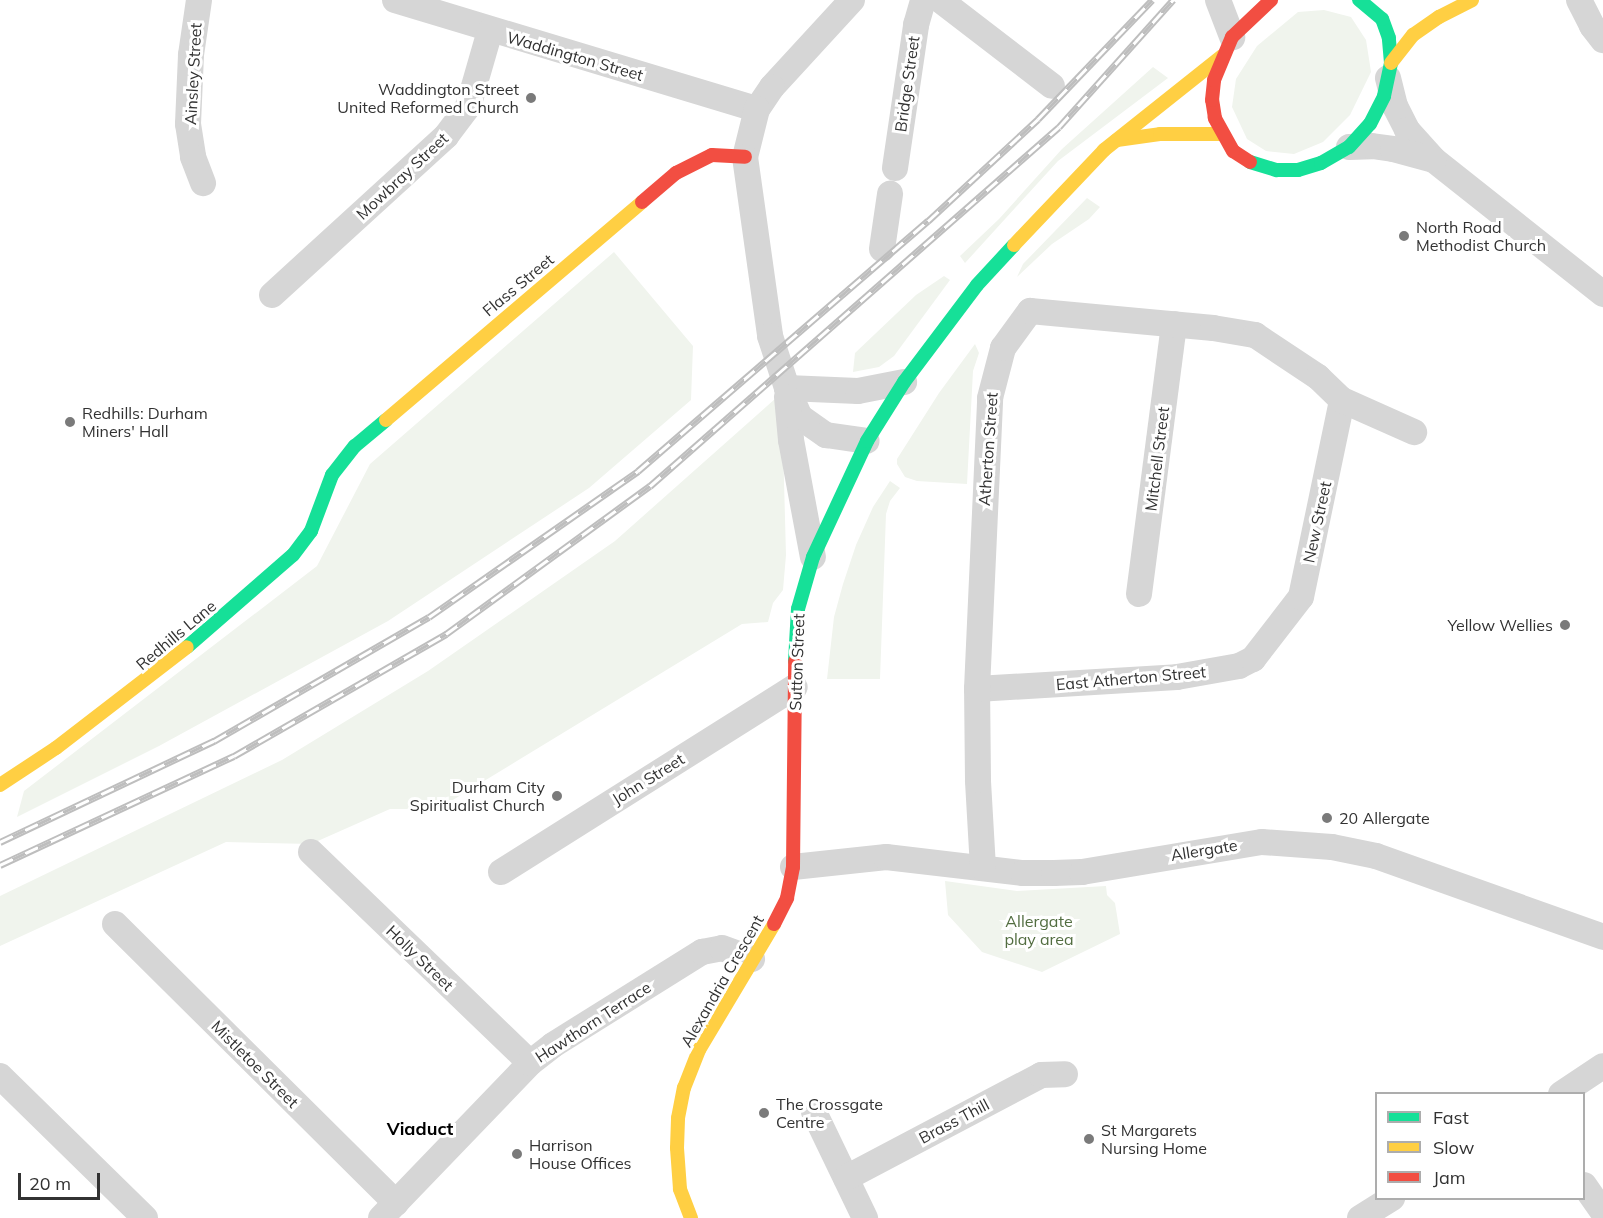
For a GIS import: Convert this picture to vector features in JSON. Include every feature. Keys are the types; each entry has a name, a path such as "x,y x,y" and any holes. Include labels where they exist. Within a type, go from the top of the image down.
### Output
{"main road":[{"path":"813,556 867,441 904,381 977,285 1104,150 1227,46 1271,0"},
{"path":"1227,46 1214,80 1212,100 1215,118 1233,151 1254,165 1277,170 1298,170 1321,163 1349,147 1370,124 1384,96 1390,70 1389,38 1382,19 1359,0"},
{"path":"1390,70 1413,35 1439,17 1472,0"},
{"path":"1117,140 1160,134 1223,134"},
{"name":"Flass Street","path":"332,475 355,446 675,173 712,156 745,157"},
{"name":"Redhills Lane","path":"0,785 56,748 155,674 266,581 293,555 311,531 332,475"},
{"name":"Sutton Street","path":"793,867 798,609 813,556"},
{"name":"Alexandria Crescent","path":"691,1218 680,1189 677,1148 678,1118 684,1088 699,1050 775,923 787,898 793,867"}],"street":[{"name":"Ainsley Street","path":"199,0 191,55 188,124 193,157 203,183"},
{"name":"Waddington Street","path":"394,0 490,31 757,109"},
{"name":"Sutton Street","path":"852,0 787,68 757,109 745,157 770,336 787,388 800,417 826,435 867,441"},
{"name":"Bridge Street","path":"895,168 916,25 922,0"},
{"path":"940,0 1052,86"},
{"path":"1218,0 1227,46"},
{"path":"1579,0 1592,26 1603,40"},
{"name":"Mowbray Street","path":"272,295 446,136 468,107 490,31"},
{"path":"1390,70 1395,106 1407,130 1434,160 1603,294"},
{"path":"1349,147 1372,146 1394,149 1434,160"},
{"path":"882,249 890,194"},
{"name":"Atherton Street","path":"983,868 978,780 977,689 990,398 1003,348 1030,311 1174,324 1255,336 1318,377 1342,400 1414,432"},
{"name":"Mitchell Street","path":"1139,594 1174,324"},
{"path":"787,388 858,391 904,381"},
{"name":"Sutton Street","path":"787,388 791,440 813,556"},
{"name":"New Street","path":"1272,636 1301,597 1342,400"},
{"name":"East Atherton Street","path":"977,689 1177,677 1229,668 1253,659 1272,636"},
{"name":"John Street","path":"501,872 795,687"},
{"name":"Allergate","path":"793,867 886,857 1023,873 1082,872 1262,842 1332,848 1376,856 1603,937"},
{"name":"Holly Street","path":"311,852 530,1063"},
{"name":"Mistletoe Street","path":"115,924 389,1210"},
{"name":"Hawthorn Terrace","path":"389,1210 530,1063 553,1045 702,952 722,948 752,959"},
{"path":"1564,1092 1603,1066"},
{"name":"Brass Thill","path":"846,1178 1041,1075 1065,1074"},
{"path":"0,1076 145,1218"},
{"path":"814,1113 865,1218"},
{"path":"1585,1186 1603,1212"},
{"path":"1360,1218 1389,1200"}],"green space":[{"path":"1324,10 1351,17 1366,40 1371,72 1350,115 1323,142 1294,154 1266,151 1247,139 1232,107 1236,79 1257,46 1298,12"},
{"path":"1153,67 1168,78 1058,161 965,263 960,256 999,219 1062,149"},
{"path":"1087,198 1100,207 1089,219 1052,244 1017,277 1023,264"},
{"path":"614,252 693,346 691,400 589,488 388,621 159,746 17,817 24,791 317,566 370,464"},
{"path":"944,276 950,280 894,356 879,367 853,372 855,353 916,295"},
{"path":"975,344 979,353 973,371 967,484 917,481 905,477 897,464 897,459 939,393"},
{"path":"776,398 783,443 786,555 783,590 773,603 768,622 742,624 438,809 390,809 311,844 226,842 0,946 0,896 282,760 428,671 615,541"},
{"path":"890,481 900,488 890,501 886,514 880,679 827,679 834,617 843,584 856,545 873,507"},
{"name":"Allergate play area","path":"945,881 1017,891 1106,886 1107,895 1115,903 1120,934 1042,972 982,952 948,915"}],"railway":[{"path":"0,842 214,741 429,617 638,471 928,221 1038,119 1152,0"},
{"path":"0,865 234,756 446,634 650,486 1059,127 1173,0"}],"traffic: fast":[{"path":"1250,162 1277,170 1298,170 1321,163 1349,147 1370,124 1384,96 1391,63 1389,38 1382,19 1359,0"},
{"path":"795,661 798,609 813,557 867,441 904,382 977,285 1014,245"},
{"path":"187,647 293,555 311,531 332,475 355,446 386,420"}],"traffic: slow":[{"path":"1391,63 1413,35 1439,17 1472,0"},
{"path":"1014,245 1104,150 1222,56"},
{"path":"1117,140 1160,134 1223,134"},
{"path":"386,420 642,202"},
{"path":"0,785 56,748 187,647"},
{"path":"691,1218 680,1189 677,1148 678,1118 684,1088 699,1050 774,924"}],"traffic: jam":[{"path":"1250,162 1233,151 1215,118 1212,100 1214,80 1232,37 1271,0"},
{"path":"642,202 676,173 712,155 745,157"},
{"path":"774,924 787,898 793,867 795,661"}],"place":[{"name":"Waddington Street United Reformed Church","path":"531,98"},
{"name":"North Road Methodist Church","path":"1404,236"},
{"name":"Redhills: Durham Miners' Hall","path":"70,422"},
{"name":"Yellow Wellies","path":"1565,625"},
{"name":"Durham City Spiritualist Church","path":"557,796"},
{"name":"20 Allergate","path":"1327,818"},
{"name":"The Crossgate Centre","path":"764,1113"},
{"name":"St Margarets Nursing Home","path":"1089,1139"},
{"name":"Harrison House Offices","path":"517,1154"}],"district":[{"name":"Viaduct","path":"420,1129"}]}
